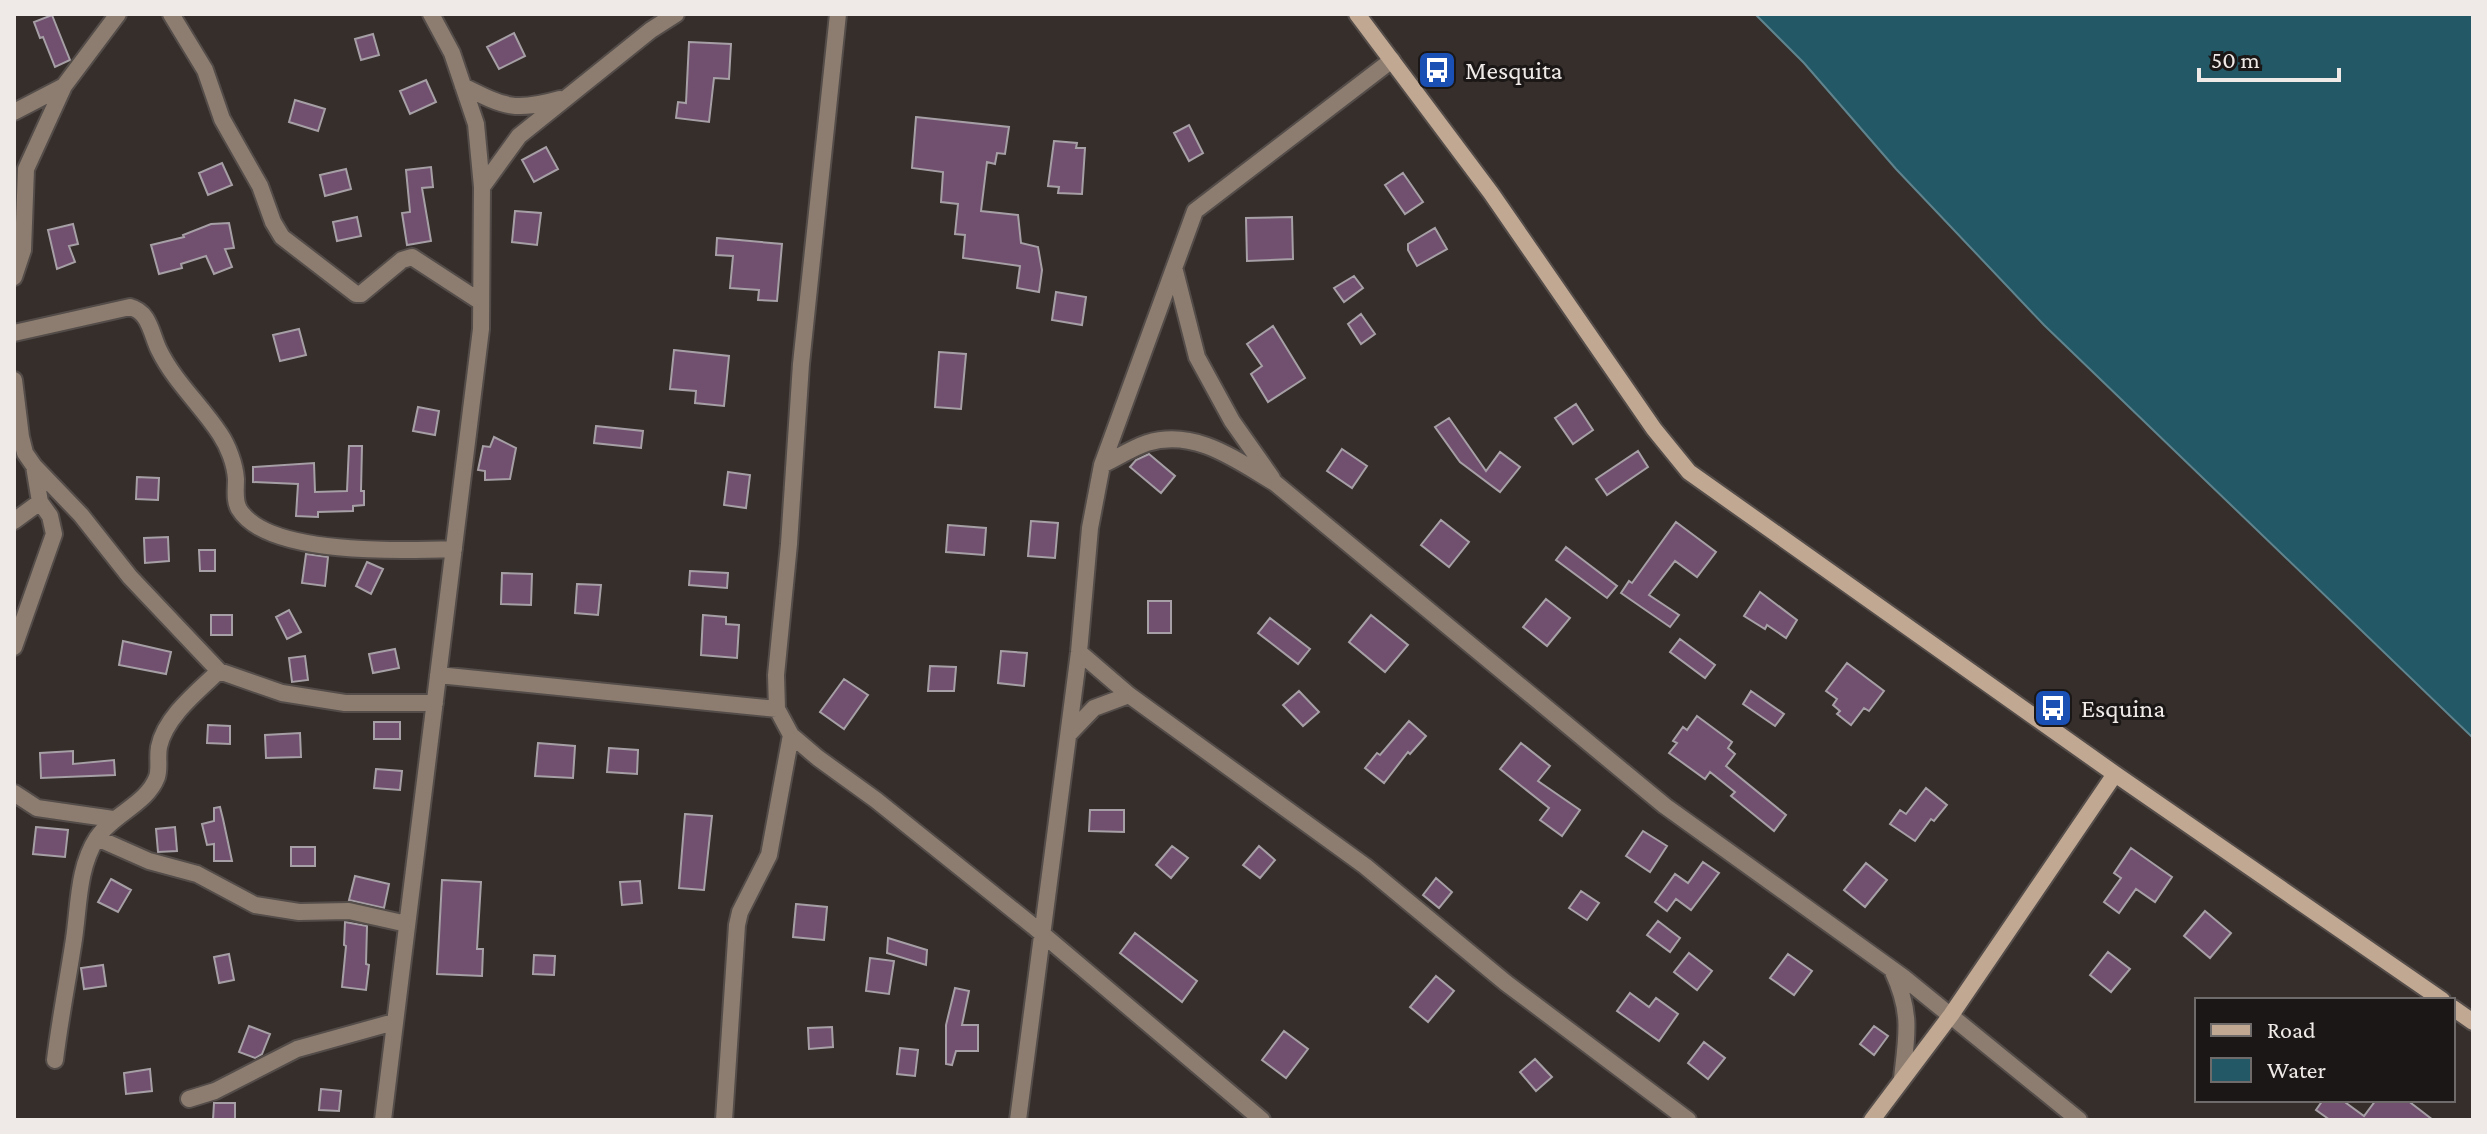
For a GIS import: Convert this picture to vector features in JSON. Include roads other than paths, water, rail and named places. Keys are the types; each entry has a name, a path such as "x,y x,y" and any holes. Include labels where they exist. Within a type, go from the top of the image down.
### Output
{"street":[{"path":"14,277 23,250 26,169 64,86 118,14"},
{"path":"171,14 205,70 222,119 260,186 282,237 356,294 361,294 402,260 412,257 481,302"},
{"path":"383,1120 481,329 482,187 476,124 452,53 431,14"},
{"path":"482,187 519,136 651,30 676,14"},
{"path":"838,14 801,364 789,544 776,675 777,709 791,735 1043,935 1262,1120"},
{"path":"1357,14 1491,193 1654,429 1689,472 2115,774 2439,998"},
{"path":"1018,1120 1079,652 1090,528 1102,465 1195,211 1392,60"},
{"path":"14,112 64,86"},
{"path":"463,86 512,108 534,107 566,97"},
{"path":"1175,271 1197,357 1232,421 1275,483"},
{"path":"14,333 130,307 138,309 145,316 160,352 220,434 234,465 237,506 257,527 271,534 352,549 454,549"},
{"path":"14,380 21,437 25,453 34,466 81,515 130,577 219,671 282,693 345,703 435,703"},
{"path":"1102,465 1145,444 1178,438 1215,448 1275,483 1665,806 1893,970 2079,1120"},
{"path":"14,647 54,534 50,516 40,502 34,466"},
{"path":"14,521 40,502"},
{"path":"1079,652 1129,695 1365,866 1506,983 1688,1120"},
{"path":"55,1060 63,995 75,937 78,898 89,854 97,838 113,819 145,796 157,778 159,746 169,725 219,671"},
{"path":"438,675 777,709"},
{"path":"1068,735 1094,708 1129,695"},
{"path":"724,1120 737,925 740,912 769,855 791,735"},
{"path":"1872,1120 1951,1015 2115,774"},
{"path":"14,793 37,808 113,819"},
{"path":"97,838 149,861 197,874 255,905 299,912 349,911 407,924"},
{"path":"1893,970 1908,1011 1902,1078"},
{"path":"2455,1009 2473,1022"},
{"path":"189,1099 247,1076 297,1049 394,1022"}],"water":[{"path":"1755,14 2473,14 2473,738 2044,325 1896,169 1804,63"}],"place":[{"name":"Mesquita","path":"1437,70"},
{"name":"Esquina","path":"2053,708"}]}
